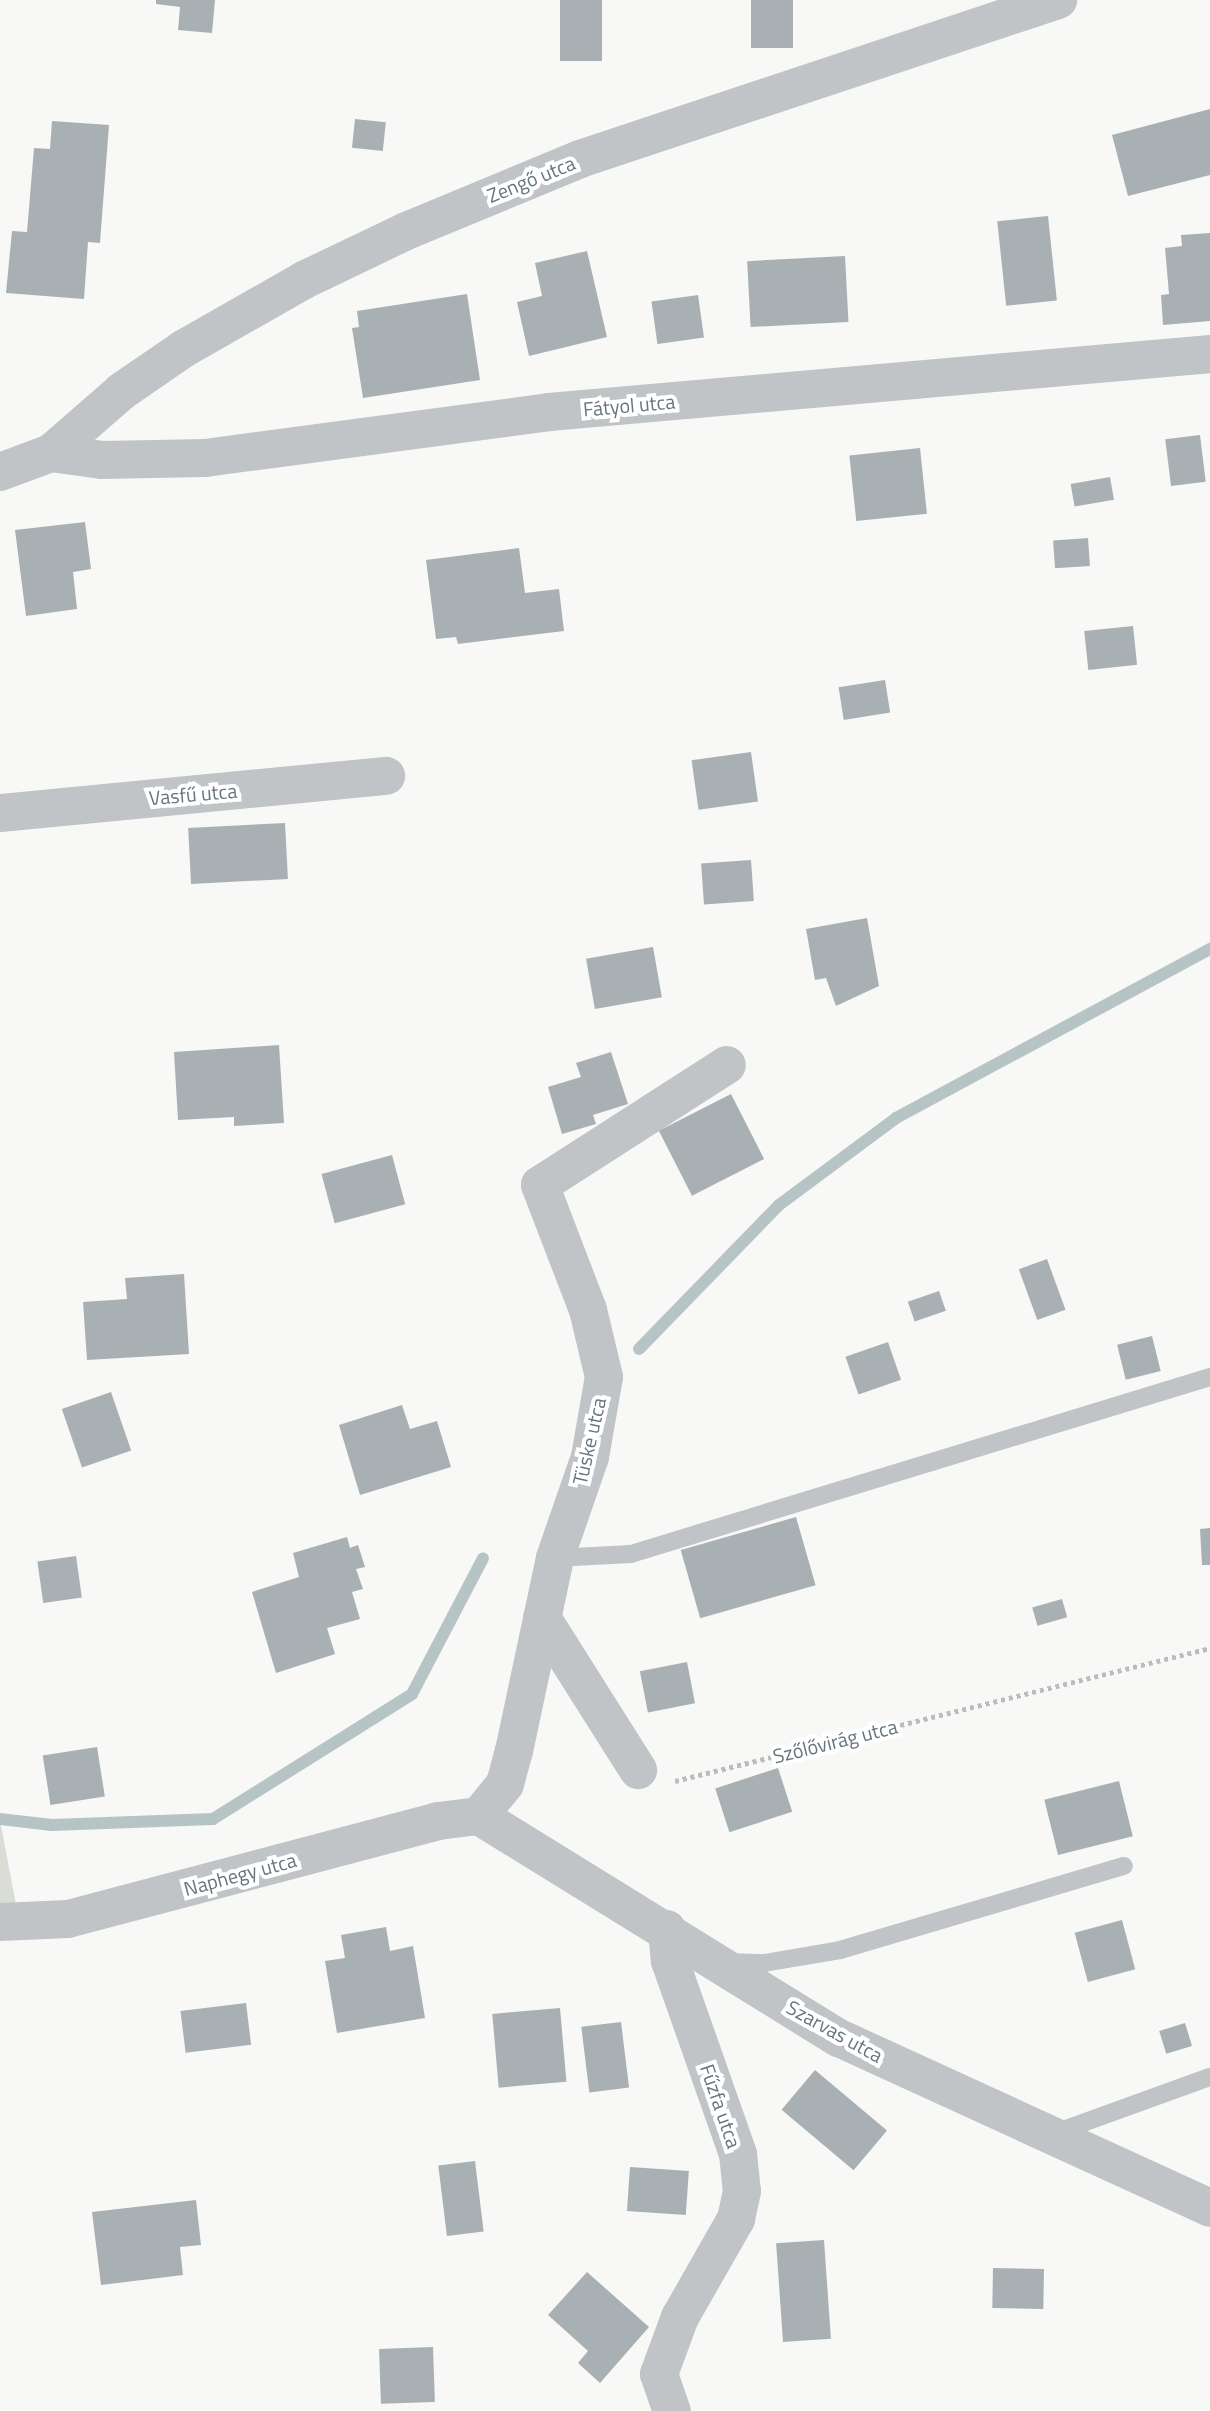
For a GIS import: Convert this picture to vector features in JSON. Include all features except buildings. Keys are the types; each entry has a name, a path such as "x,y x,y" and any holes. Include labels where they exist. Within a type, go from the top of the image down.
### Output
{"street":[{"name":"Zengő utca","path":"51,453 122,391 183,349 304,280 404,232 580,159 1058,0"},
{"name":"Fátyol utca","path":"51,453 102,460 205,458 549,412 1210,354"},
{"path":"0,472 51,453"},
{"name":"Vasfű utca","path":"0,813 386,776"},
{"name":"Tüske utca","path":"479,1816 505,1784 555,1558 590,1457 604,1377 588,1310 540,1185 727,1065"},
{"path":"542,1618 638,1770"},
{"name":"Naphegy utca","path":"0,1922 68,1919 438,1821 479,1816"},
{"name":"Szarvas utca","path":"479,1816 667,1929 839,2038 1210,2208"},
{"name":"Fűzfa utca","path":"667,1929 670,1961 738,2154 742,2191 736,2219 680,2317 659,2374 672,2411"}],"lane":[{"path":"555,1558 631,1554 1210,1377"},
{"path":"719,1962 764,1963 840,1950 1124,1866"},
{"path":"1050,2135 1210,2077"}],"path":[{"name":"Szőlővirág utca","path":"638,1770 665,1784 1210,1648"}],"shaded area":[{"path":"0,1820 19,1921 0,1922"}],"waterway":[{"path":"639,1349 779,1205 896,1118 1210,949"},
{"path":"0,1819 52,1825 213,1819 412,1694 483,1558"}]}
